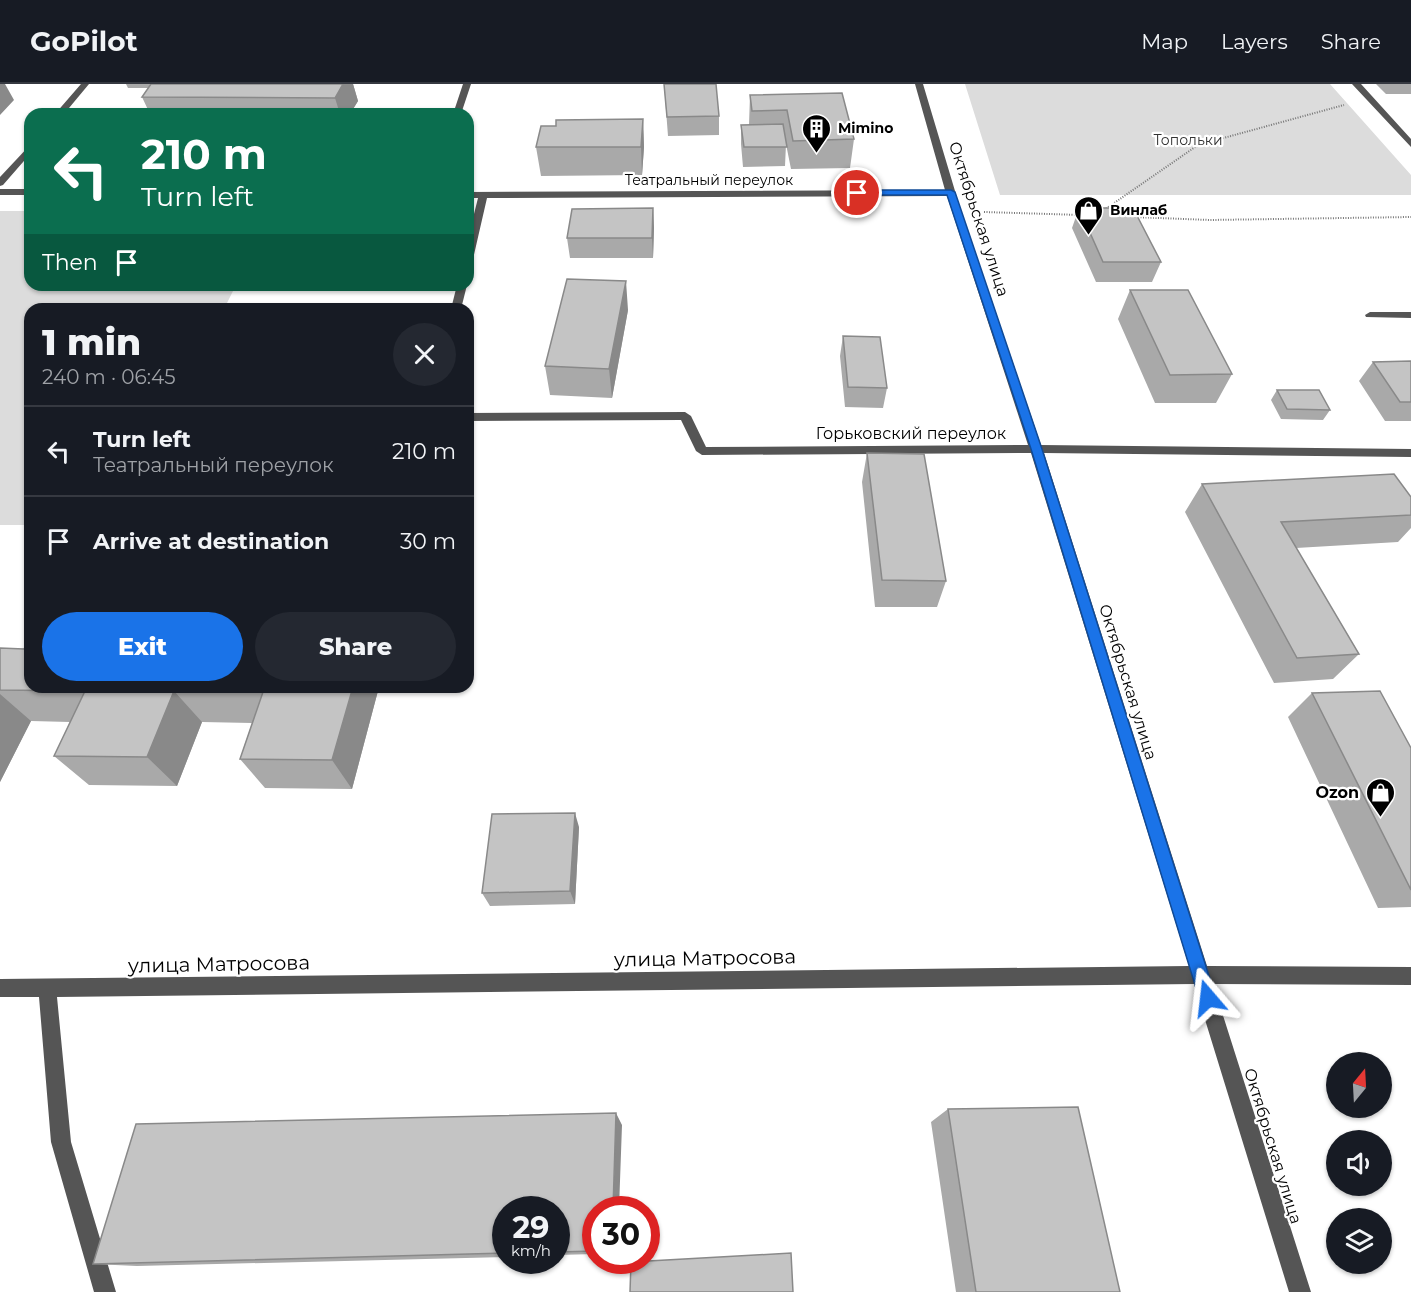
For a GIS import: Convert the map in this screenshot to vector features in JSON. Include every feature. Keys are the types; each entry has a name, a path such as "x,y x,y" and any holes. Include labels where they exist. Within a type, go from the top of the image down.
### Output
{"street":[{"path":"64,108 85,84"},
{"path":"459,108 467,84"},
{"name":"Октябрьская улица","path":"919,84 956,211 1036,449 1300,1292"},
{"path":"1356,84 1411,144"},
{"path":"0,183 24,155"},
{"path":"0,192 24,192"},
{"name":"Театральный переулок","path":"474,195 951,192"},
{"path":"474,233 483,195"},
{"path":"1370,315 1411,315"},
{"name":"Горьковский переулок","path":"474,417 685,416 702,451 1036,449 1411,453"},
{"name":"улица Матросова","path":"0,988 1201,975 1411,975"},
{"path":"47,988 61,1142 105,1292"}],"path":[{"path":"1096,215 1198,145 1369,98"},
{"path":"956,211 1084,215"},
{"path":"1130,217 1210,219 1411,217"}],"green space":[{"name":"Топольки","path":"965,84 1330,84 1411,175 1411,195 1000,195"},
{"path":"0,211 24,211 24,291 233,291 227,303 24,303 24,525 0,525"}],"building":[{"path":"151,84 343,84 335,98 142,97"},
{"path":"664,84 716,84 719,116 667,117"},
{"path":"842,93 854,139 793,141 787,110 752,111 750,95"},
{"path":"643,119 641,147 536,147 541,126 556,126 556,120"},
{"path":"783,124 787,147 744,147 741,125"},
{"path":"653,208 652,238 567,238 572,209"},
{"path":"1079,208 1133,208 1161,262 1103,262"},
{"path":"567,279 626,281 609,369 545,366"},
{"path":"1130,290 1188,290 1232,374 1170,375"},
{"path":"843,336 880,337 887,388 848,387"},
{"path":"1411,361 1411,402 1400,402 1373,362"},
{"path":"1277,390 1319,390 1330,410 1287,409"},
{"path":"867,453 924,454 946,581 882,580"},
{"path":"1394,474 1411,497 1411,515 1281,522 1359,654 1297,658 1202,484"},
{"path":"0,648 24,649 24,690 0,690"},
{"path":"1380,691 1411,748 1411,890 1312,693"},
{"path":"84,693 173,693 147,757 54,756"},
{"path":"263,693 351,693 332,760 240,759"},
{"path":"575,813 570,891 482,893 492,814"},
{"path":"1078,1107 1120,1292 976,1292 948,1109"},
{"path":"616,1113 613,1196 582,1196 582,1251 570,1252 570,1196 492,1196 492,1253 93,1264 136,1124"},
{"path":"791,1253 793,1292 630,1292 631,1274 660,1274 660,1260"}],"place":[{"name":"Mimino","path":"817,154"},
{"name":"Винлаб","path":"1089,236"},
{"name":"Ozon","path":"1380,818"}],"route":[{"path":"857,193 951,192 1036,449 1208,998"}]}
